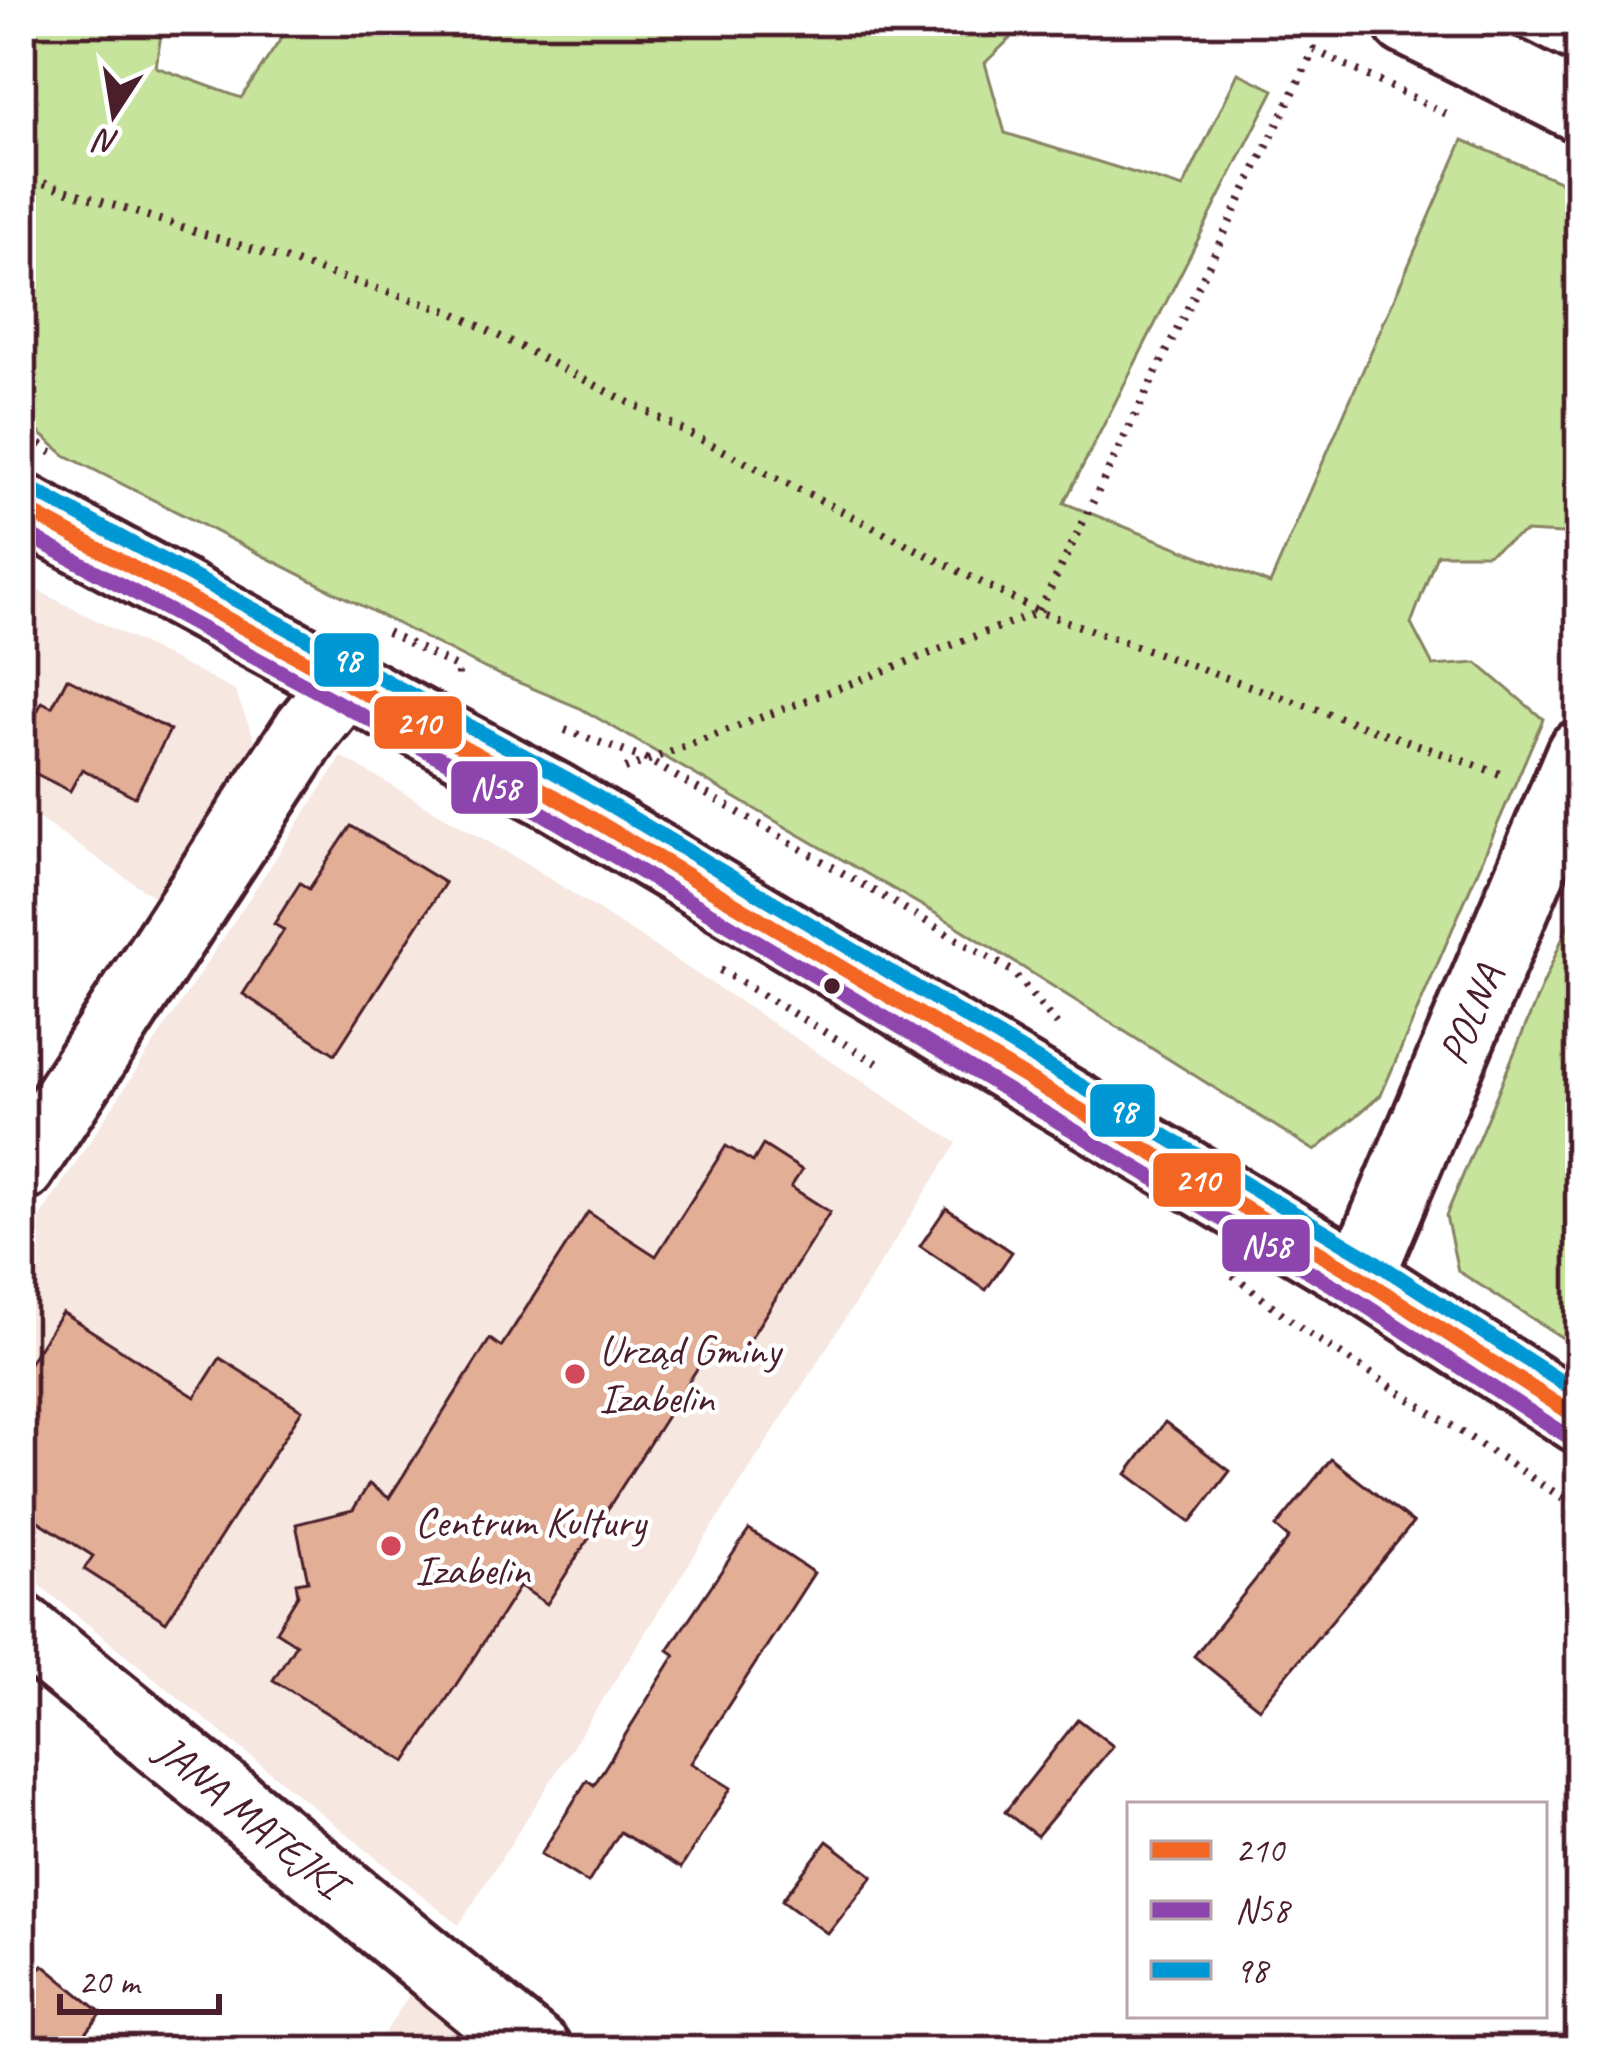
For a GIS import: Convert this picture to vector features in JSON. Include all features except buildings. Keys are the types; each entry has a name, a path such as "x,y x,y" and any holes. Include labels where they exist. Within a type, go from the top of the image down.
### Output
{"street":[{"path":"1441,28 1580,108"},
{"path":"21,507 554,796 1360,1277 1580,1419"},
{"path":"21,1168 294,750 344,684"},
{"name":"POLNA","path":"1360,1277 1571,775"},
{"name":"JANA MATEJKI","path":"21,1628 537,2051"}],"path":[{"path":"554,796 1039,612 1314,50 1454,117"},
{"path":"21,176 454,313 1039,612 1571,775"},
{"path":"557,727 647,760 1012,971 1068,1038"},
{"path":"1228,1271 1302,1329 1580,1509"}],"shaded area":[{"path":"21,582 235,691 255,740 156,898 21,807"},
{"path":"342,757 532,867 957,1143 459,1925 21,1570 21,1246"},
{"path":"410,1993 482,2051 374,2051"}],"green space":[{"path":"21,21 163,21 156,67 241,98 293,21 1028,21 985,63 1005,133 1183,188 1238,73 1274,90 1064,503 1270,584 1463,140 1580,190 1580,535 1525,532 1487,554 1437,554 1411,624 1433,666 1477,663 1543,719 1381,1095 1315,1151 952,923 580,708 486,669 65,455 21,417"},
{"path":"1580,896 1580,1349 1458,1271 1446,1216"}],"transit line":[{"name":"98","path":"31,489 565,778 1371,1259 1580,1394"},
{"name":"210","path":"21,507 554,796 1360,1277 1580,1419"},
{"name":"N58","path":"21,531 544,814 1349,1295 1569,1437"}],"place":[{"name":"Urząd Gminy Izabelin","path":"575,1374"},
{"name":"Centrum Kultury Izabelin","path":"391,1546"}]}
